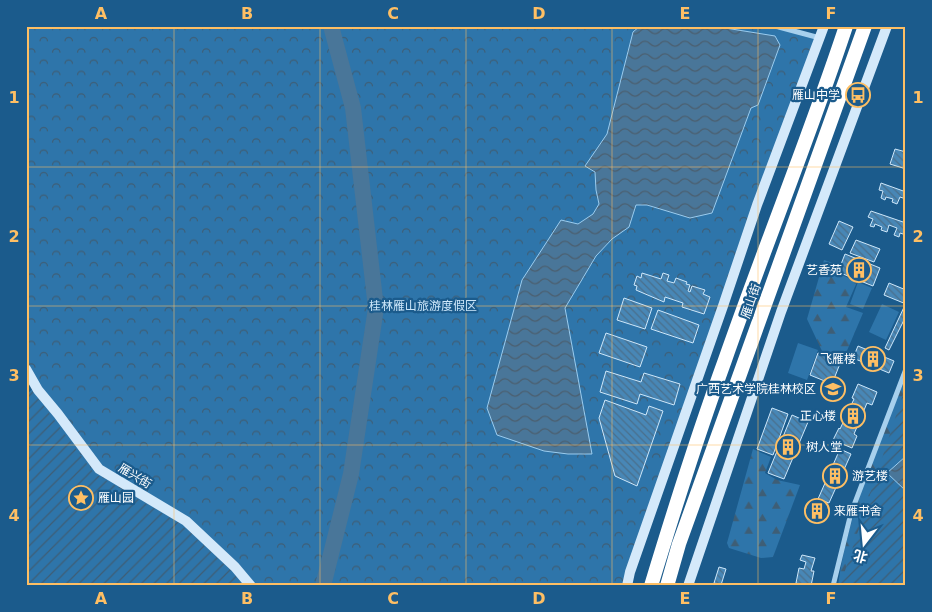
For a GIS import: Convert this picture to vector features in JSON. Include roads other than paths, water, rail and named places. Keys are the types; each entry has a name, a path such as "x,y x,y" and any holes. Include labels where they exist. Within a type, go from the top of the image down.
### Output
{"highway":[{"name":"雁山街","path":"651,586 682,485 725,359 806,144 846,26"},
{"name":"雁山街","path":"667,586 679,544 866,26"}],"street":[{"path":"775,26 820,38"},
{"path":"627,586 630,572 723,306 756,205 824,26"},
{"path":"688,586 781,312 887,26"},
{"name":"雁兴街","path":"26,369 38,390 99,470 186,521 235,567 251,586"},
{"path":"833,586 851,513 906,369"}],"water":[{"path":"640,26 713,26 775,36 780,45 758,105 751,108 712,213 690,218 647,205 636,205 629,227 612,239 596,256 565,308 592,454 544,451 497,435 487,408 522,280 561,220 578,224 593,214 599,204 595,172 585,166 607,134 633,32"},
{"path":"906,456 906,491 887,473"}],"waterway":[{"path":"323,586 351,474 376,308 353,108 331,26"}],"place":[{"name":"雁山中学","path":"858,95"},
{"name":"艺香苑","path":"859,270"},
{"name":"飞雁楼","path":"873,359"},
{"name":"广西艺术学院桂林校区","path":"833,389"},
{"name":"正心楼","path":"853,416"},
{"name":"树人堂","path":"788,447"},
{"name":"游艺楼","path":"835,476"},
{"name":"雁山园","path":"81,498"},
{"name":"来雁书舍","path":"817,511"}],"park label":[{"name":"桂林雁山旅游度假区","path":"423,306"}]}
